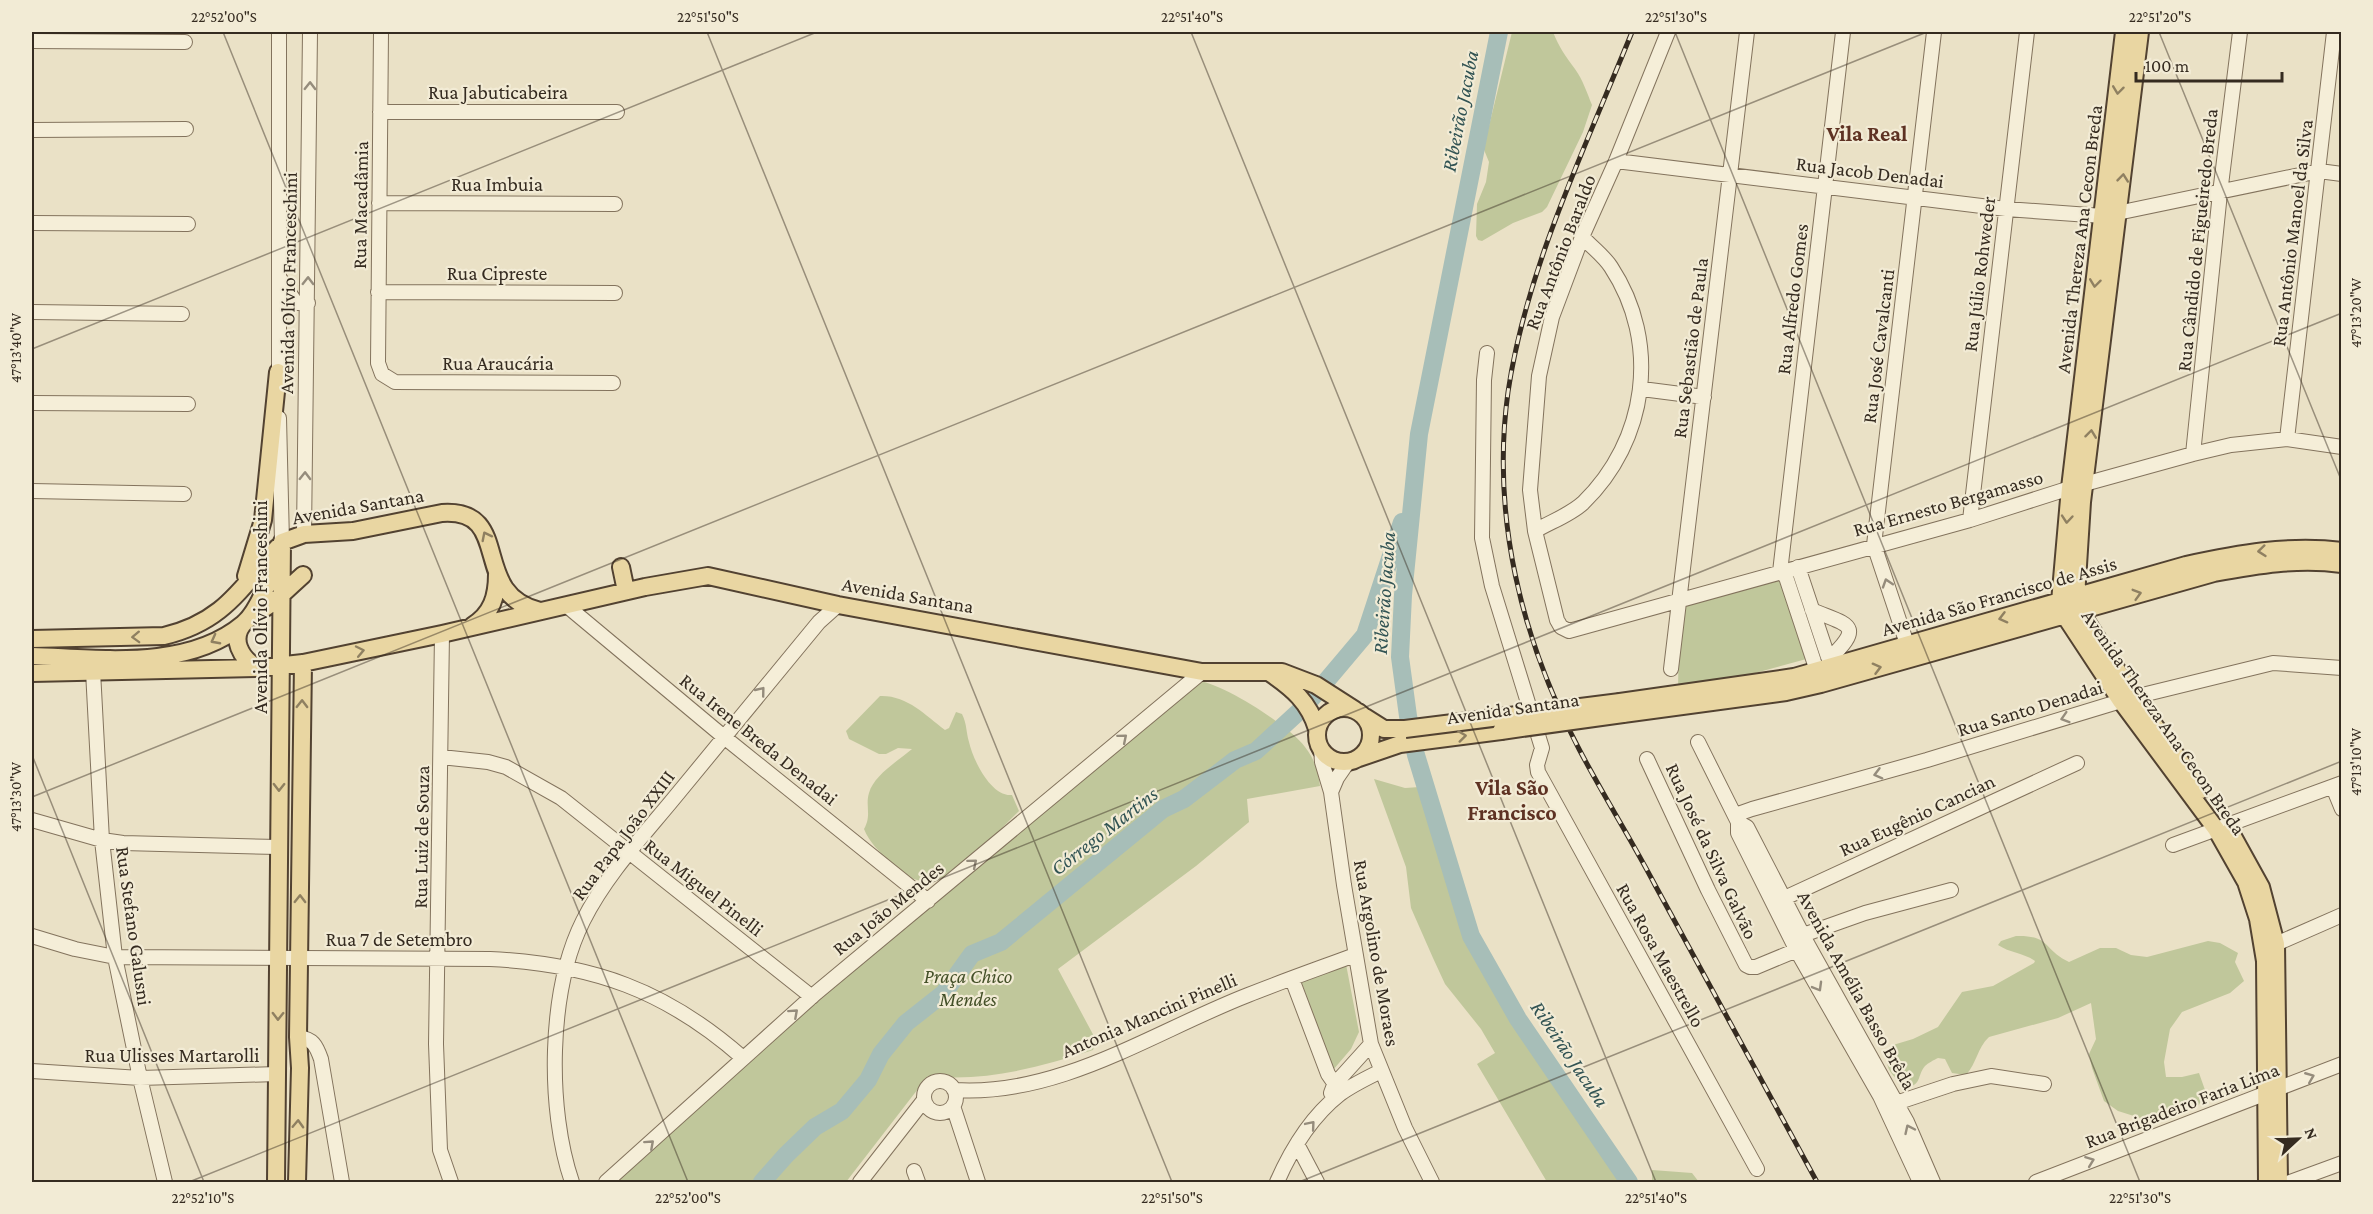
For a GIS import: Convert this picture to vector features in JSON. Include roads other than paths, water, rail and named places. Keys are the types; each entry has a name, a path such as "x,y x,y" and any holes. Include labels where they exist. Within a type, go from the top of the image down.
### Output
{"main road":[{"name":"Avenida Thereza Ana Cecon Breda","path":"2111,214 2124,32"},
{"name":"Avenida Thereza Ana Cecon Breda","path":"2140,32 2111,214 2077,486 2070,606 2127,699 2221,828 2248,861 2261,887 2276,944 2273,1091 2267,1182"},
{"path":"241,588 252,562 263,519 278,372"},
{"name":"Avenida Santana","path":"32,656 135,658 184,653 205,646 244,623 270,577 282,542 304,534 353,531 455,512 467,515 485,532 496,573 502,585 516,602 541,611"},
{"path":"32,639 164,636 184,631 204,623 218,613 282,542"},
{"name":"Avenida Olívio Franceshini","path":"276,1182 282,542"},
{"name":"Avenida São Francisco de Assis","path":"2070,606 2176,567 2279,549 2342,551"},
{"name":"Avenida São Francisco de Assis","path":"1672,701 1827,672 1909,652 2070,606 2257,564 2290,561 2342,564"},
{"path":"621,567 626,591"},
{"name":"Avenida Santana","path":"463,629 478,622 490,610 495,598 496,573"},
{"path":"258,668 243,657 239,649 239,631 244,623 303,575"},
{"name":"Avenida Santana","path":"32,673 258,668 303,663 442,634 626,591 708,576 830,603 1202,672 1278,671 1321,688 1384,729 1406,736 1672,701"},
{"path":"32,647 104,650 135,658"},
{"path":"297,1182 303,663"},
{"path":"1269,672 1285,683 1306,704 1317,729 1317,739 1321,750 1333,760 1354,760 1368,749 1371,736 1360,714 1345,708 1334,709 1325,715 1317,729"},
{"name":"Avenida Santana","path":"1354,760 1393,746 1406,736"},
{"name":"Avenida Thereza Ana Cecon Breda","path":"2221,828 2246,882 2263,941 2279,1182"}],"street":[{"name":"Avenida Olívio Franceshini","path":"279,32 278,372 282,542"},
{"name":"Avenida Olívio Franceschini","path":"304,534 310,32"},
{"name":"Rua Macadâmia","path":"381,32 378,363 384,377"},
{"name":"Rua Antônio Baraldo","path":"1569,632 1561,627 1557,620 1535,531 1530,490 1539,376 1552,317 1582,237 1616,161 1668,32"},
{"name":"Rua Sebastião de Paula","path":"1671,669 1748,32"},
{"name":"Rua Alfredo Gomes","path":"1787,570 1843,32"},
{"name":"Rua José Cavalcanti","path":"1909,652 1875,545 1934,32"},
{"name":"Rua Júlio Rohweder","path":"1970,520 2026,32"},
{"name":"Rua Cândido de Figueiredo Breda","path":"2193,454 2220,193 2240,32"},
{"name":"Rua Antônio Manoel da Silva","path":"2287,439 2334,32"},
{"path":"32,41 185,42"},
{"name":"Rua Jabuticabeira","path":"380,112 617,111"},
{"path":"32,130 186,129"},
{"name":"Rua Jacob Denadai","path":"1616,161 2006,209 2111,214 2319,171 2342,174"},
{"name":"Rua Imbuia","path":"380,203 615,204"},
{"path":"32,223 188,224"},
{"path":"1535,531 1582,504 1612,466 1635,422 1642,389 1640,344 1631,306 1611,266 1582,237"},
{"path":"279,277 296,303 308,303"},
{"name":"Rua Cipreste","path":"378,292 615,293"},
{"path":"32,312 182,314"},
{"name":"Rua Rosa Maestrello","path":"1487,353 1484,380 1482,538 1495,597 1542,748 1538,772 1757,1168"},
{"name":"Rua Araucária","path":"384,377 395,382 613,383"},
{"path":"1642,389 1704,397"},
{"path":"32,403 188,404"},
{"name":"Rua Ernesto Bergamasso","path":"1569,632 1970,520 2077,486 2193,454 2231,445 2287,439 2342,447"},
{"path":"32,491 184,494"},
{"path":"1787,570 1812,610 1827,672"},
{"path":"1787,570 1827,672"},
{"name":"Rua Papa João XXIII","path":"572,1182 561,1143 554,1086 559,1012 565,969 584,919 629,853 819,622 830,603"},
{"name":"Rua Irene Breda Denadai","path":"567,606 928,901"},
{"path":"1812,610 1841,621 1848,629 1849,638 1827,672"},
{"name":"Rua Luiz de Souza","path":"442,634 436,1044 440,1150 451,1182"},
{"name":"Rua Santo Denadai","path":"1737,819 1752,809 1927,760 2127,699 2273,663 2342,668"},
{"name":"Rua Stefano Galusni","path":"93,671 102,840 115,957 140,1078 165,1182"},
{"name":"Rua João Mendes","path":"606,1182 812,997 1202,672"},
{"name":"Avenida Amélia Basso Brêda","path":"1698,742 1737,819 1738,833 1779,900 1802,944 1880,1096 1920,1182"},
{"name":"Rua Argolino de Moraes","path":"1321,750 1322,762 1332,792 1332,809 1371,1044 1432,1182"},
{"name":"Rua Miguel Pinelli","path":"441,757 488,762 516,771 561,798 812,997"},
{"name":"Rua José da Silva Galvão","path":"1647,759 1708,890 1750,968 1865,914 1951,890"},
{"path":"1332,792 1337,778 1354,760"},
{"name":"Rua Eugênio Cancian","path":"1779,900 2077,763"},
{"path":"2173,845 2337,785 2342,809"},
{"path":"32,820 102,840 123,843 278,847"},
{"path":"2276,944 2342,915"},
{"name":"Rua 7 de Setembro","path":"32,936 103,956 115,957 439,957 510,960 600,975 656,996 713,1034 743,1058"},
{"name":"Avenida Amélia Basso Brêda","path":"1802,944 1896,1103 1933,1182"},
{"name":"Antonia Mancini Pinelli","path":"954,1090 979,1091 1020,1086 1075,1070 1248,995 1355,955"},
{"path":"1292,979 1328,1074 1338,1089"},
{"path":"298,1037 310,1039 316,1046 321,1059 342,1182"},
{"path":"1277,1182 1297,1144 1371,1044"},
{"name":"Rua Brigadeiro Faria Lima","path":"2036,1182 2342,1064"},
{"name":"Rua Ulisses Martarolli","path":"32,1071 140,1078 277,1074"},
{"path":"1338,1089 1381,1071"},
{"path":"1896,1103 1953,1084 1991,1076 2044,1084"},
{"path":"860,1182 924,1100 926,1088 935,1081 946,1082 954,1090 956,1101 950,1109 931,1111 924,1100"},
{"path":"950,1109 969,1182"},
{"path":"950,1109 978,1182"},
{"path":"1297,1144 1317,1182"},
{"path":"2290,1182 2342,1163"}],"waterway":[{"name":"Ribeirão Jacuba","path":"1499,32 1419,434 1403,595 1400,657 1416,755 1471,936 1518,1019 1629,1182"},
{"name":"Córrego Martins","path":"762,1182 815,1127 842,1111 868,1080 881,1054 906,1023 944,993 972,954 1001,942 1163,809 1184,799 1235,760 1256,751 1306,705 1365,635 1402,522"}],"railway":[{"path":"1632,32 1577,164 1543,254 1528,300 1517,346 1508,392 1504,438 1504,484 1515,575 1541,664 1579,749 1817,1182"}],"district":[{"name":"Vila Real","path":"1867,133"},
{"name":"Vila São Francisco","path":"1512,800"}],"park label":[{"name":"Praça Chico Mendes","path":"968,988"}]}
